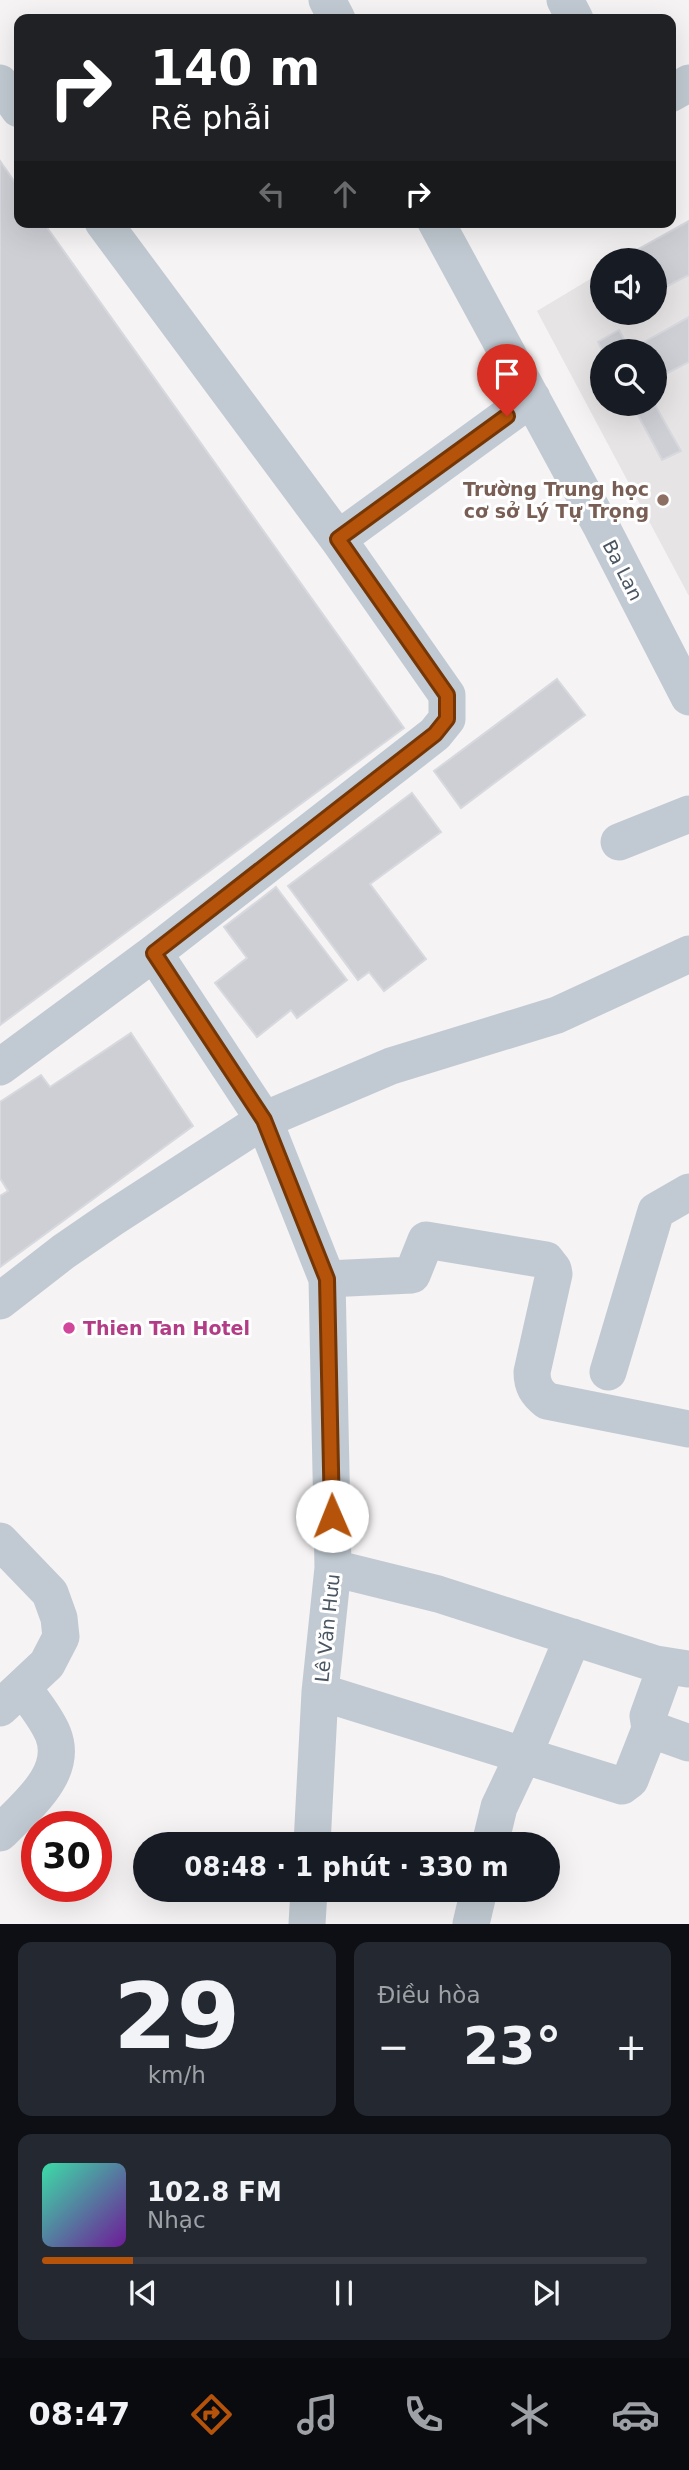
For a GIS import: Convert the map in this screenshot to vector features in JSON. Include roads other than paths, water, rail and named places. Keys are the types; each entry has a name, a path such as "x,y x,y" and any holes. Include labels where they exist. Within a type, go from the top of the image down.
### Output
{"street":[{"path":"0,83 14,102"},
{"path":"0,1067 154,953 435,734 447,719 447,695 338,539 107,228"},
{"name":"Ba Lan","path":"442,228 689,697"},
{"path":"338,539 532,398"},
{"path":"619,842 689,814"},
{"name":"Lê Văn Hưu","path":"154,953 264,1120 327,1279 334,1568 320,1692 313,1832"},
{"path":"0,1301 111,1219 264,1120 391,1066 557,1015 689,954"},
{"path":"608,1372 673,1217 689,1192"},
{"path":"327,1279 412,1275 426,1240 546,1260 554,1274 532,1372 532,1383 540,1396 547,1401 689,1429"},
{"path":"0,1541 50,1593 59,1618 61,1637 47,1664 12,1698 52,1731 56,1759 44,1787 0,1833"},
{"path":"320,1692 622,1786 630,1780 650,1730 648,1716 678,1668 438,1594 334,1568"},
{"path":"493,1832 499,1807 573,1637"},
{"path":"650,1730 689,1742"},
{"path":"307,1924 308,1902"},
{"path":"471,1924 476,1902"}],"place":[{"name":"Trường Trung học cơ sở Lý Tự Trọng","path":"663,500"},
{"name":"Thien Tan Hotel","path":"69,1328"}]}
